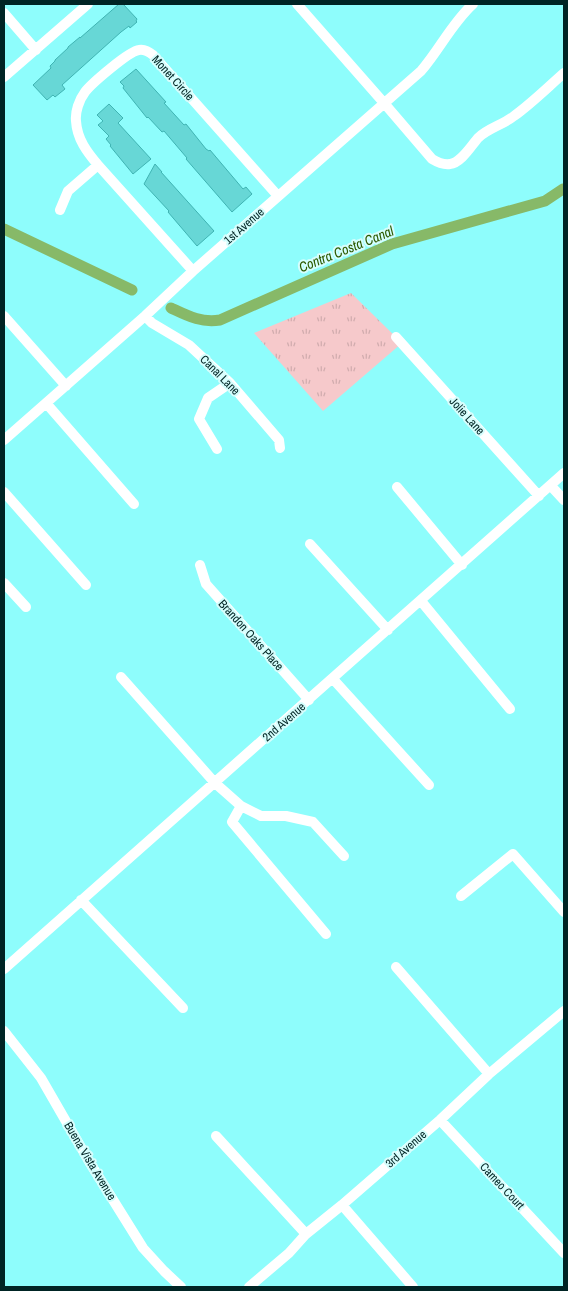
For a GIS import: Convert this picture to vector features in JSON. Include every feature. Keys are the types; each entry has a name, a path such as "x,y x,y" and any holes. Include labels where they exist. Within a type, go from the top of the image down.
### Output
{"street":[{"path":"4,77 88,4"},
{"path":"297,4 432,159 440,163 450,165 455,162 467,152 479,137 514,117 564,73"},
{"name":"1st Avenue","path":"4,440 425,66 460,17 473,4"},
{"path":"4,13 36,50"},
{"name":"Monet Circle","path":"193,271 85,149 78,135 76,120 79,104 85,92 127,55 139,50 148,51 278,196"},
{"path":"60,210 68,191 98,165"},
{"path":"4,316 66,386"},
{"name":"Canal Lane","path":"145,316 152,324 189,345 230,383 279,440 280,448"},
{"name":"Jolie Lane","path":"396,337 539,496"},
{"path":"217,449 199,419 208,398 230,383"},
{"path":"46,403 134,504"},
{"name":"2nd Avenue","path":"4,969 564,474"},
{"path":"550,486 564,500"},
{"path":"397,487 462,565"},
{"path":"4,492 86,585"},
{"path":"310,544 388,630"},
{"name":"Brandon Oaks Place","path":"200,565 206,584 309,700"},
{"path":"4,583 26,607"},
{"path":"420,601 510,709"},
{"path":"121,677 215,783 241,806 260,816 286,816 313,822 344,856"},
{"path":"333,679 430,785"},
{"path":"241,806 232,822 326,934"},
{"path":"461,896 513,854 564,912"},
{"path":"81,900 183,1008"},
{"path":"396,967 489,1074"},
{"name":"3rd Avenue","path":"249,1287 288,1253 306,1234 564,1011"},
{"name":"Buena Vista Avenue","path":"4,1031 41,1078 90,1163 143,1248 181,1287"},
{"name":"Cameo Court","path":"440,1120 564,1253"},
{"path":"216,1136 306,1234"},
{"path":"342,1204 413,1287"}],"green space":[{"path":"351,293 402,343 323,411 254,333"}],"building":[{"path":"119,4 123,4 137,19 137,22 121,32 62,85 65,89 55,97 53,95 47,100 33,85 51,68 50,66 68,47"},
{"path":"136,69 166,102 164,103 184,125 186,124 206,149 210,150 243,189 246,187 252,194 232,212 164,131 162,132 147,118 123,88 124,86 120,82"},
{"path":"109,104 123,118 118,123 151,159 133,174 110,146 106,139 109,136 98,125 103,121 97,115"},
{"path":"155,164 214,231 197,246 144,184"}],"waterway":[{"name":"Contra Costa Canal","path":"171,308 201,320 220,320 392,244 545,201 563,189"},
{"name":"Contra Costa Canal","path":"4,229 132,290"}]}
